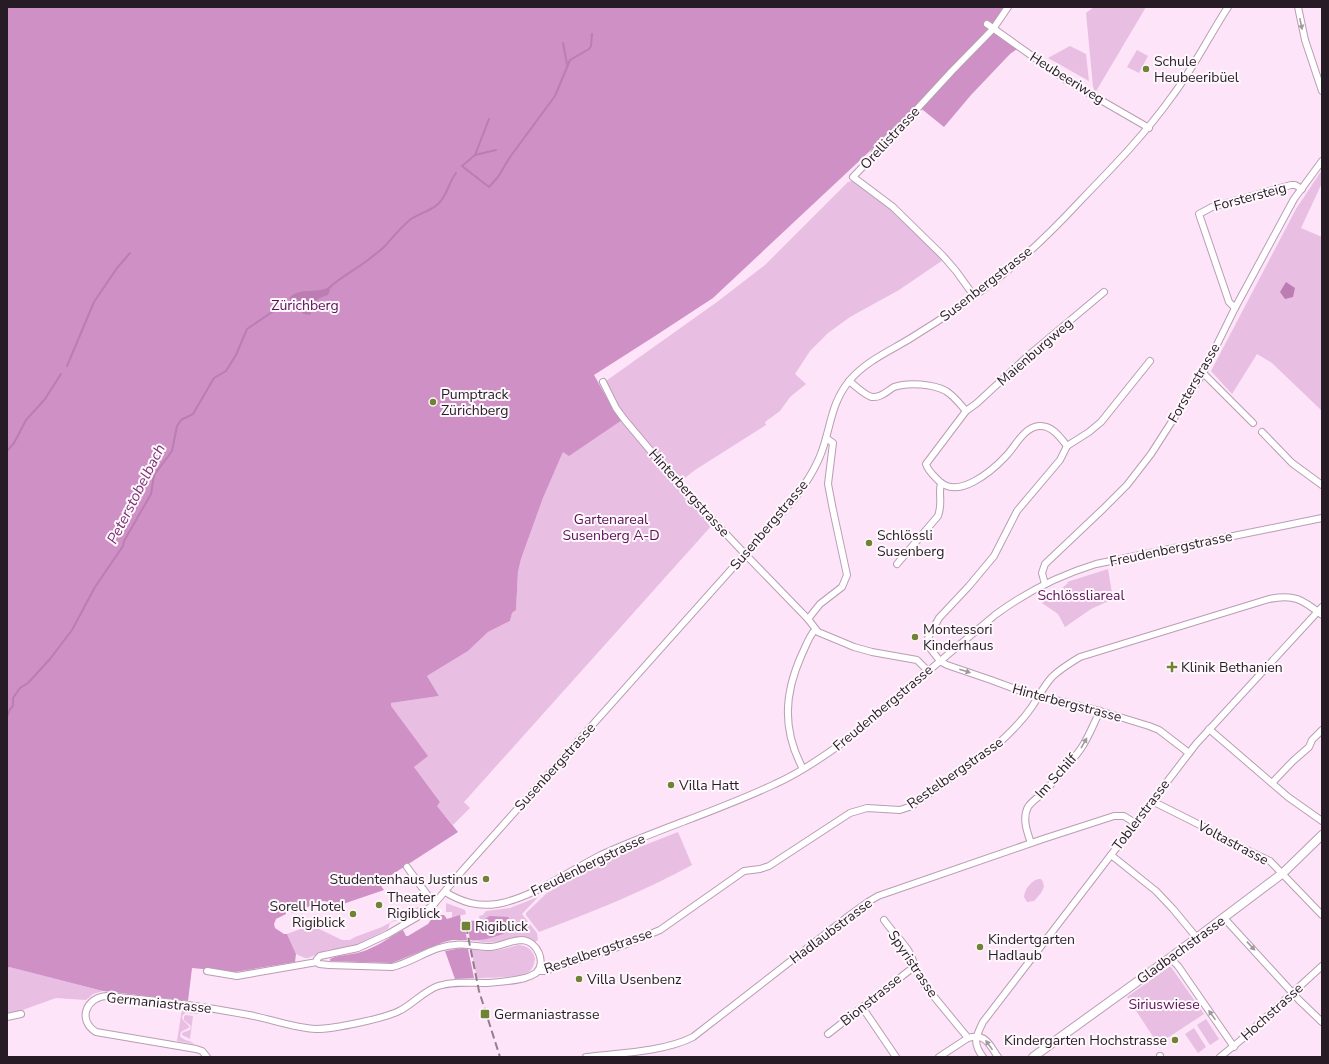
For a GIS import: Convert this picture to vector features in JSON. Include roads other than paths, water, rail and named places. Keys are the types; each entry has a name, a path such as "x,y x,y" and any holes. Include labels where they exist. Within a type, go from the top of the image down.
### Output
{"street":[{"name":"Orellistrasse","path":"974,296 943,256 893,207 853,177 872,157 878,147 993,29 1008,7"},
{"name":"Susenbergstrasse","path":"445,892 462,870 801,490 816,466 826,438 832,412 849,381 864,366 951,313 1003,275 1048,234 1149,128 1174,94 1228,7"},
{"path":"1298,7 1305,40 1322,91"},
{"name":"Heubeeriweg","path":"987,24 1066,80 1149,128"},
{"name":"Forsterstrasse","path":"1045,584 1042,573 1045,564 1103,509 1135,476 1168,428 1203,373 1235,308 1294,199 1322,161"},
{"name":"Forstersteig","path":"1235,308 1229,302 1199,214 1212,207 1291,185 1295,185 1302,189"},
{"name":"Maienburgweg","path":"941,483 927,467 926,463 966,411 1104,292"},
{"path":"940,661 926,643 934,626 944,611 969,586 994,556 1017,511 1060,460 1067,446 1089,432 1100,422 1150,361"},
{"path":"1141,372 1147,376"},
{"path":"1203,373 1252,424"},
{"path":"849,381 873,397 880,396 890,389 914,384 945,390 966,411"},
{"name":"Hinterbergstrasse","path":"603,382 616,408 675,480 808,619 815,630"},
{"path":"897,564 938,516 941,509 941,483 952,488 960,488 969,484 990,470 1006,456 1027,432 1037,426 1051,428 1067,446"},
{"path":"1262,432 1292,463 1322,485"},
{"path":"808,619 820,604 842,586 847,575 828,484 833,443 826,438"},
{"name":"Freudenbergstrasse","path":"445,892 457,899 475,904 496,904 517,898 601,855 776,784 826,756 1012,603 1045,584 1080,569 1096,564 1322,518"},
{"name":"Restelbergstrasse","path":"538,971 545,971 624,945 660,930 744,871 769,866 850,813 867,808 900,810 912,806 1004,738 1019,723 1046,685 1059,671 1080,657 1282,596 1302,600 1321,611"},
{"name":"Toblerstrasse","path":"978,1036 983,1022 1188,753 1321,611"},
{"path":"803,769 790,740 788,712 791,685 797,666 810,637 815,630 823,635 866,650 917,660 928,671"},
{"name":"Hinterbergstrasse","path":"940,661 952,667 1038,696 1100,711 1159,730 1188,753"},
{"name":"Im Schilf","path":"1031,843 1025,821 1028,807 1049,787 1077,754 1086,740 1100,711"},
{"path":"1209,729 1288,797 1322,821"},
{"path":"1272,783 1309,747 1312,740 1322,730"},
{"name":"Voltastrasse","path":"1152,801 1204,827 1228,841 1270,861 1283,873 1322,916"},
{"name":"Hadlaubstrasse","path":"586,1057 668,1047 684,1042 868,902 888,893 1031,843 1114,816 1124,816 1135,823"},
{"name":"Gladbachstrasse","path":"1033,1057 1170,958 1283,873 1322,835"},
{"path":"1111,855 1156,891 1174,909 1197,938"},
{"path":"407,867 434,904"},
{"path":"317,962 317,959 320,956 350,950 367,944 419,916 434,904 445,892"},
{"path":"1224,918 1299,1000 1322,1022"},
{"name":"Spyristrasse","path":"884,920 907,950 922,982 968,1038"},
{"path":"207,971 237,976 317,962 319,964 329,965 392,967 448,945 463,944 490,947 522,940 532,944 538,950 540,958 538,971"},
{"path":"1170,958 1178,966 1234,1047"},
{"name":"Bionstrasse","path":"828,1034 915,966"},
{"name":"Hochstrasse","path":"1220,1057 1234,1047 1322,966"},
{"name":"Germaniastrasse","path":"207,1057 202,1051 196,1049 96,1032 86,1021 87,1007 95,998 101,996 113,997 203,1007 250,1015 293,1026 318,1029 368,1020 396,1013 438,986 459,983 506,981 525,978 538,971"},
{"path":"862,1007 896,1057"},
{"path":"7,1017 21,1014"},
{"path":"978,1036 976,1048 983,1057"},
{"path":"939,1057 968,1038 978,1036 985,1039 998,1057"}],"waterway":[{"name":"Peterstobelbach","path":"496,150 475,155 462,166 489,187 498,177 510,157 555,96 570,60 589,49 591,46 592,34"},
{"path":"563,43 567,64"},
{"path":"475,155 489,119"},
{"name":"Peterstobelbach","path":"328,289 381,250 411,219 438,204 444,197 456,173"},
{"path":"67,366 94,302 117,268 130,253"},
{"name":"Peterstobelbach","path":"7,717 13,706 13,698 20,688 28,683 50,659 72,630 95,587 123,546 124,541 151,494 154,475 172,451 177,426 181,420 193,414 214,378 226,371 236,355 247,329 275,310"},
{"path":"7,451 14,443 26,420 45,399 61,374"}],"railway":[{"path":"466,926 479,991 500,1057"}],"place":[{"name":"Schule Heubeeribüel","path":"1146,69"},
{"name":"Pumptrack Zürichberg","path":"433,402"},
{"name":"Schlössli Susenberg","path":"869,543"},
{"name":"Montessori Kinderhaus","path":"915,637"},
{"name":"Klinik Bethanien","path":"1172,667"},
{"name":"Villa Hatt","path":"671,785"},
{"name":"Studentenhaus Justinus","path":"486,879"},
{"name":"Theater Rigiblick","path":"379,905"},
{"name":"Sorell Hotel Rigiblick","path":"353,914"},
{"name":"Rigiblick","path":"466,926"},
{"name":"Kindertgarten Hadlaub","path":"980,947"},
{"name":"Villa Usenbenz","path":"579,979"},
{"name":"Germaniastrasse","path":"485,1014"},
{"name":"Kindergarten Hochstrasse","path":"1175,1040"}],"park label":[{"name":"Zürichberg","path":"305,305"},
{"name":"Gartenareal Susenberg A-D","path":"611,528"},
{"name":"Schlössliareal","path":"1081,595"},
{"name":"Siriuswiese","path":"1164,1004"}]}
